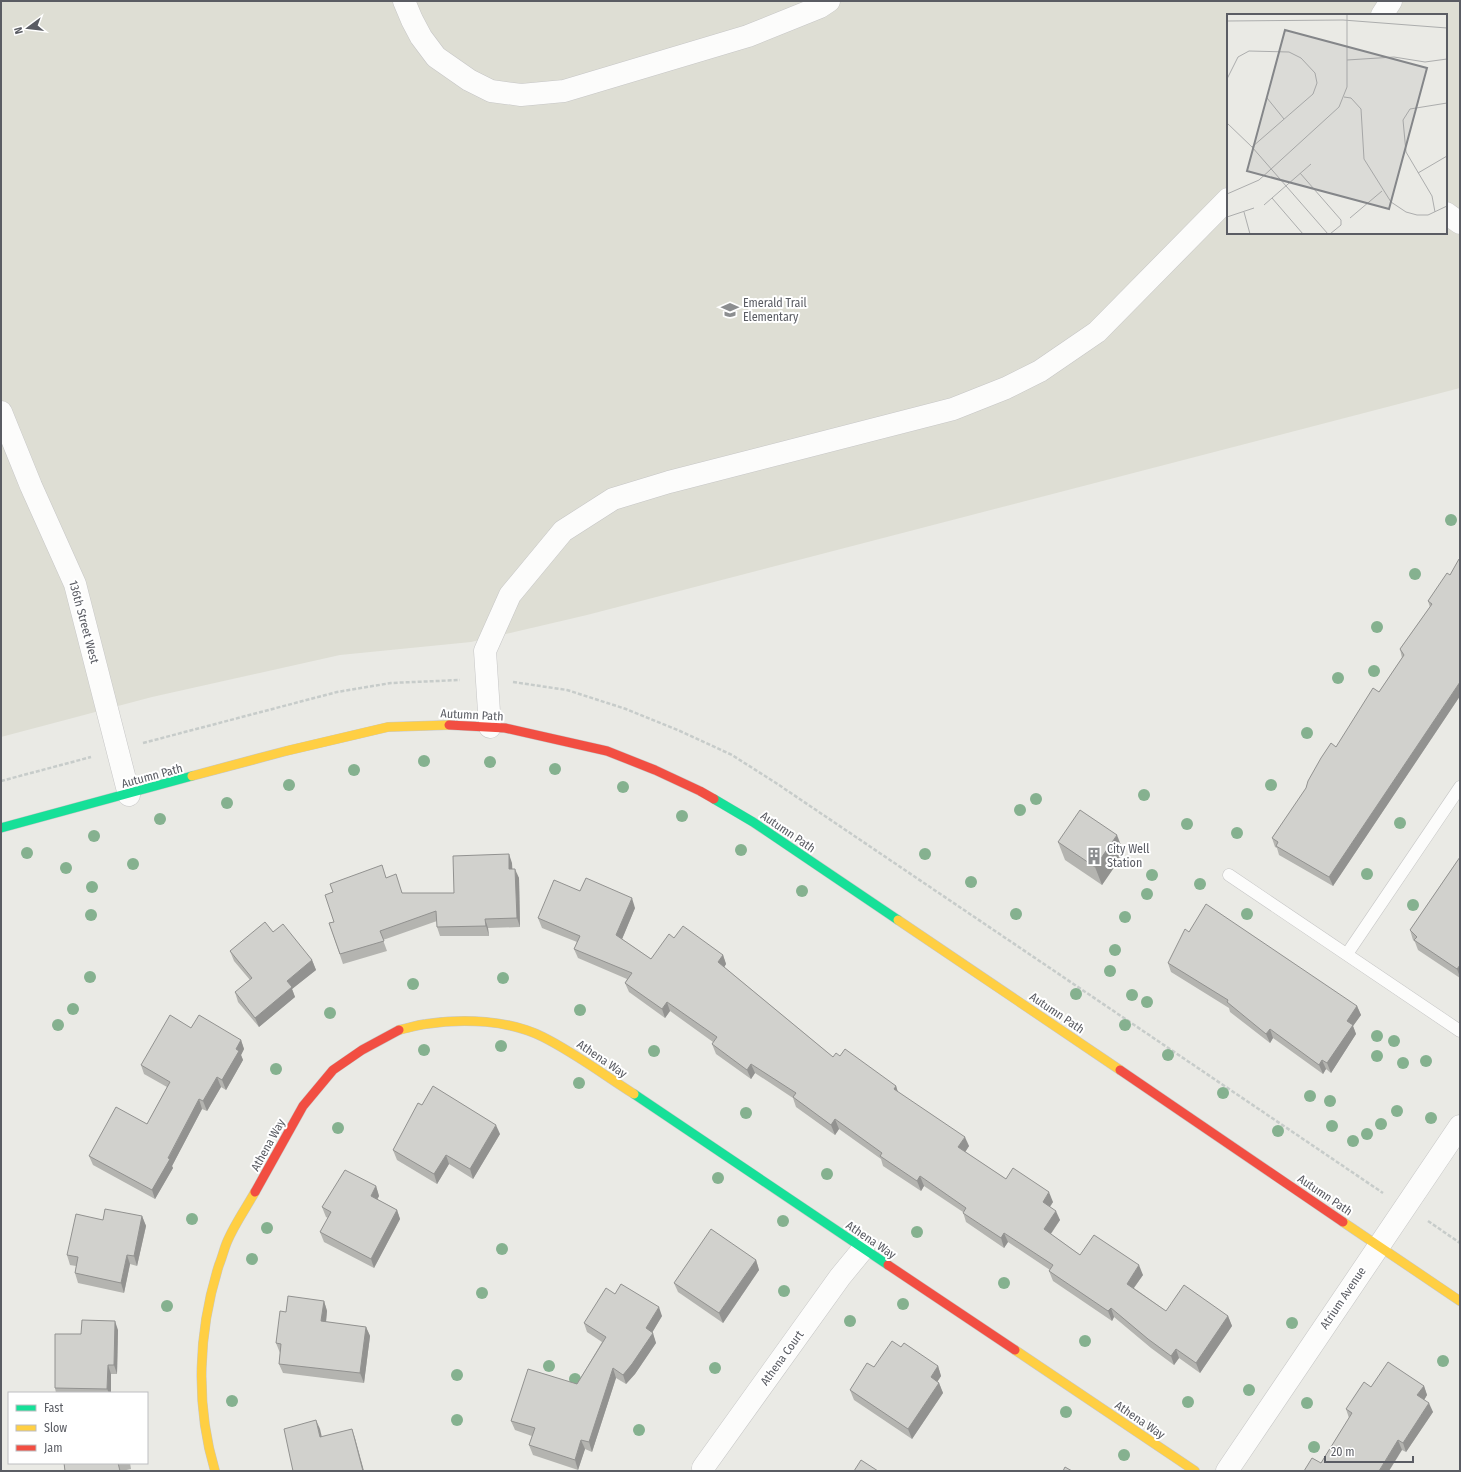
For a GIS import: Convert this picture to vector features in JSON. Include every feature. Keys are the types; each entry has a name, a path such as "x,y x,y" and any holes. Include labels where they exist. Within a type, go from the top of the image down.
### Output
{"street":[{"path":"404,1 421,37 436,57 469,80 491,90 521,95 564,91 748,36 820,7 830,1"},
{"path":"1383,14 1391,1"},
{"path":"490,727 485,651 510,595 563,531 613,499 669,482 953,409 1006,388 1040,371 1097,332 1227,199"},
{"path":"1447,214 1460,222"},
{"name":"136th Street West","path":"1,412 31,486 75,584 129,795"},
{"name":"Autumn Path","path":"1,828 129,795 286,751 388,727 445,725 505,728 607,751 655,770 706,795 759,827 1460,1301"},
{"name":"Athena Way","path":"214,1471 208,1448 203,1412 201,1374 204,1332 212,1288 227,1242 303,1106 333,1070 362,1050 397,1031 426,1024 469,1021 506,1024 542,1036 578,1057 1195,1471"},
{"name":"Atrium Avenue","path":"1228,1471 1460,1126"},
{"name":"Athena Court","path":"703,1468 840,1277 863,1249"}],"lane":[{"path":"1347,954 1460,787"},
{"path":"1229,875 1460,1030"}],"path":[{"path":"1,781 337,692 391,683 448,679 504,681 567,690 626,709 680,731 732,755 776,783 1374,1188 1460,1243"}],"shaded area":[{"name":"Emerald Trail Elementary","path":"1,1 1460,1 1460,388 587,615 471,642 340,655 152,697 1,737"}],"building":[{"path":"1459,559 1460,682 1329,877 1276,846 1278,842 1272,838 1306,788 1308,781 1331,743 1336,747 1373,688 1379,692 1404,655 1400,649 1432,604 1428,601 1447,573 1450,575"},
{"path":"1080,810 1117,835 1095,867 1058,842"},
{"path":"509,854 509,869 515,869 517,918 485,919 486,926 437,927 436,911 380,931 384,941 340,954 329,923 334,922 325,895 333,892 330,884 382,865 386,878 396,874 402,893 454,893 453,856"},
{"path":"1460,857 1460,965 1457,969 1414,940 1417,937 1410,930"},
{"path":"586,878 632,898 616,935 651,959 669,934 674,938 683,926 723,955 718,962 833,1057 836,1053 840,1056 845,1049 896,1086 894,1089 965,1137 958,1147 1006,1179 1013,1168 1049,1192 1043,1202 1056,1211 1044,1229 1080,1255 1094,1235 1139,1265 1127,1284 1166,1311 1184,1285 1228,1316 1196,1363 1176,1349 1171,1356 1111,1308 1108,1311 1049,1271 1053,1265 1004,1233 1001,1238 963,1213 966,1208 920,1176 917,1181 880,1156 882,1153 835,1119 831,1125 793,1097 796,1093 751,1064 747,1070 712,1044 717,1037 667,1002 662,1009 625,983 632,973 574,949 580,936 538,918 554,880 580,891"},
{"path":"1206,904 1357,1006 1347,1021 1353,1025 1327,1063 1322,1060 1319,1065 1270,1029 1266,1034 1227,1002 1228,1000 1168,963 1185,929 1189,932"},
{"path":"265,922 273,932 283,924 312,960 287,981 292,987 255,1018 235,992 252,978 230,951"},
{"path":"170,1015 191,1028 199,1015 241,1040 236,1049 239,1051 222,1080 217,1077 203,1101 199,1099 168,1158 170,1159 152,1190 89,1156 116,1107 147,1124 170,1082 141,1065"},
{"path":"433,1086 496,1125 470,1169 446,1155 434,1174 393,1150 418,1103 422,1105"},
{"path":"345,1170 376,1186 371,1196 397,1210 371,1259 320,1232 331,1212 322,1207"},
{"path":"105,1209 142,1216 134,1256 127,1255 121,1283 75,1273 78,1257 67,1255 76,1214 103,1220"},
{"path":"711,1229 756,1260 719,1313 674,1283"},
{"path":"621,1284 659,1307 646,1328 653,1333 623,1375 613,1368 589,1442 581,1440 575,1460 529,1445 535,1428 511,1421 528,1369 577,1384 606,1337 584,1323 606,1288 615,1294"},
{"path":"288,1296 324,1301 321,1321 366,1327 360,1373 279,1364 281,1344 276,1343 280,1311 286,1312"},
{"path":"82,1320 115,1321 114,1365 108,1365 107,1389 55,1388 55,1334 81,1334"},
{"path":"892,1341 901,1347 904,1343 938,1366 931,1377 939,1383 908,1429 850,1390 867,1363 874,1367"},
{"path":"1388,1362 1424,1386 1417,1395 1429,1403 1403,1443 1398,1440 1379,1471 1304,1471 1312,1458 1321,1463 1352,1413 1346,1409 1364,1382 1371,1387"},
{"path":"316,1420 320,1437 352,1429 363,1471 293,1471 284,1429"},
{"path":"861,1460 878,1471 854,1471"},
{"path":"64,1464 118,1464 120,1471 65,1471"},
{"path":"1065,1467 1072,1471 1063,1471"}],"traffic: fast":[{"path":"1,828 192,776"},
{"path":"714,799 753,822 898,920"},
{"path":"634,1094 888,1265"}],"traffic: slow":[{"path":"192,776 286,751 388,727 449,725"},
{"path":"898,920 1120,1070"},
{"path":"399,1030 423,1024 455,1021 486,1022 516,1027 530,1031 555,1043 634,1094"},
{"path":"215,1471 204,1420 202,1394 203,1342 212,1290 219,1265 233,1229 255,1192"},
{"path":"1343,1222 1460,1301"},
{"path":"1015,1350 1195,1471"}],"traffic: jam":[{"path":"449,725 505,728 607,751 655,770 714,799"},
{"path":"255,1192 303,1106 333,1070 362,1050 399,1030"},
{"path":"1120,1070 1343,1222"},
{"path":"888,1265 1015,1350"}],"place":[{"name":"Emerald Trail Elementary","path":"730,310"},
{"name":"City Well Station","path":"1094,856"}]}
